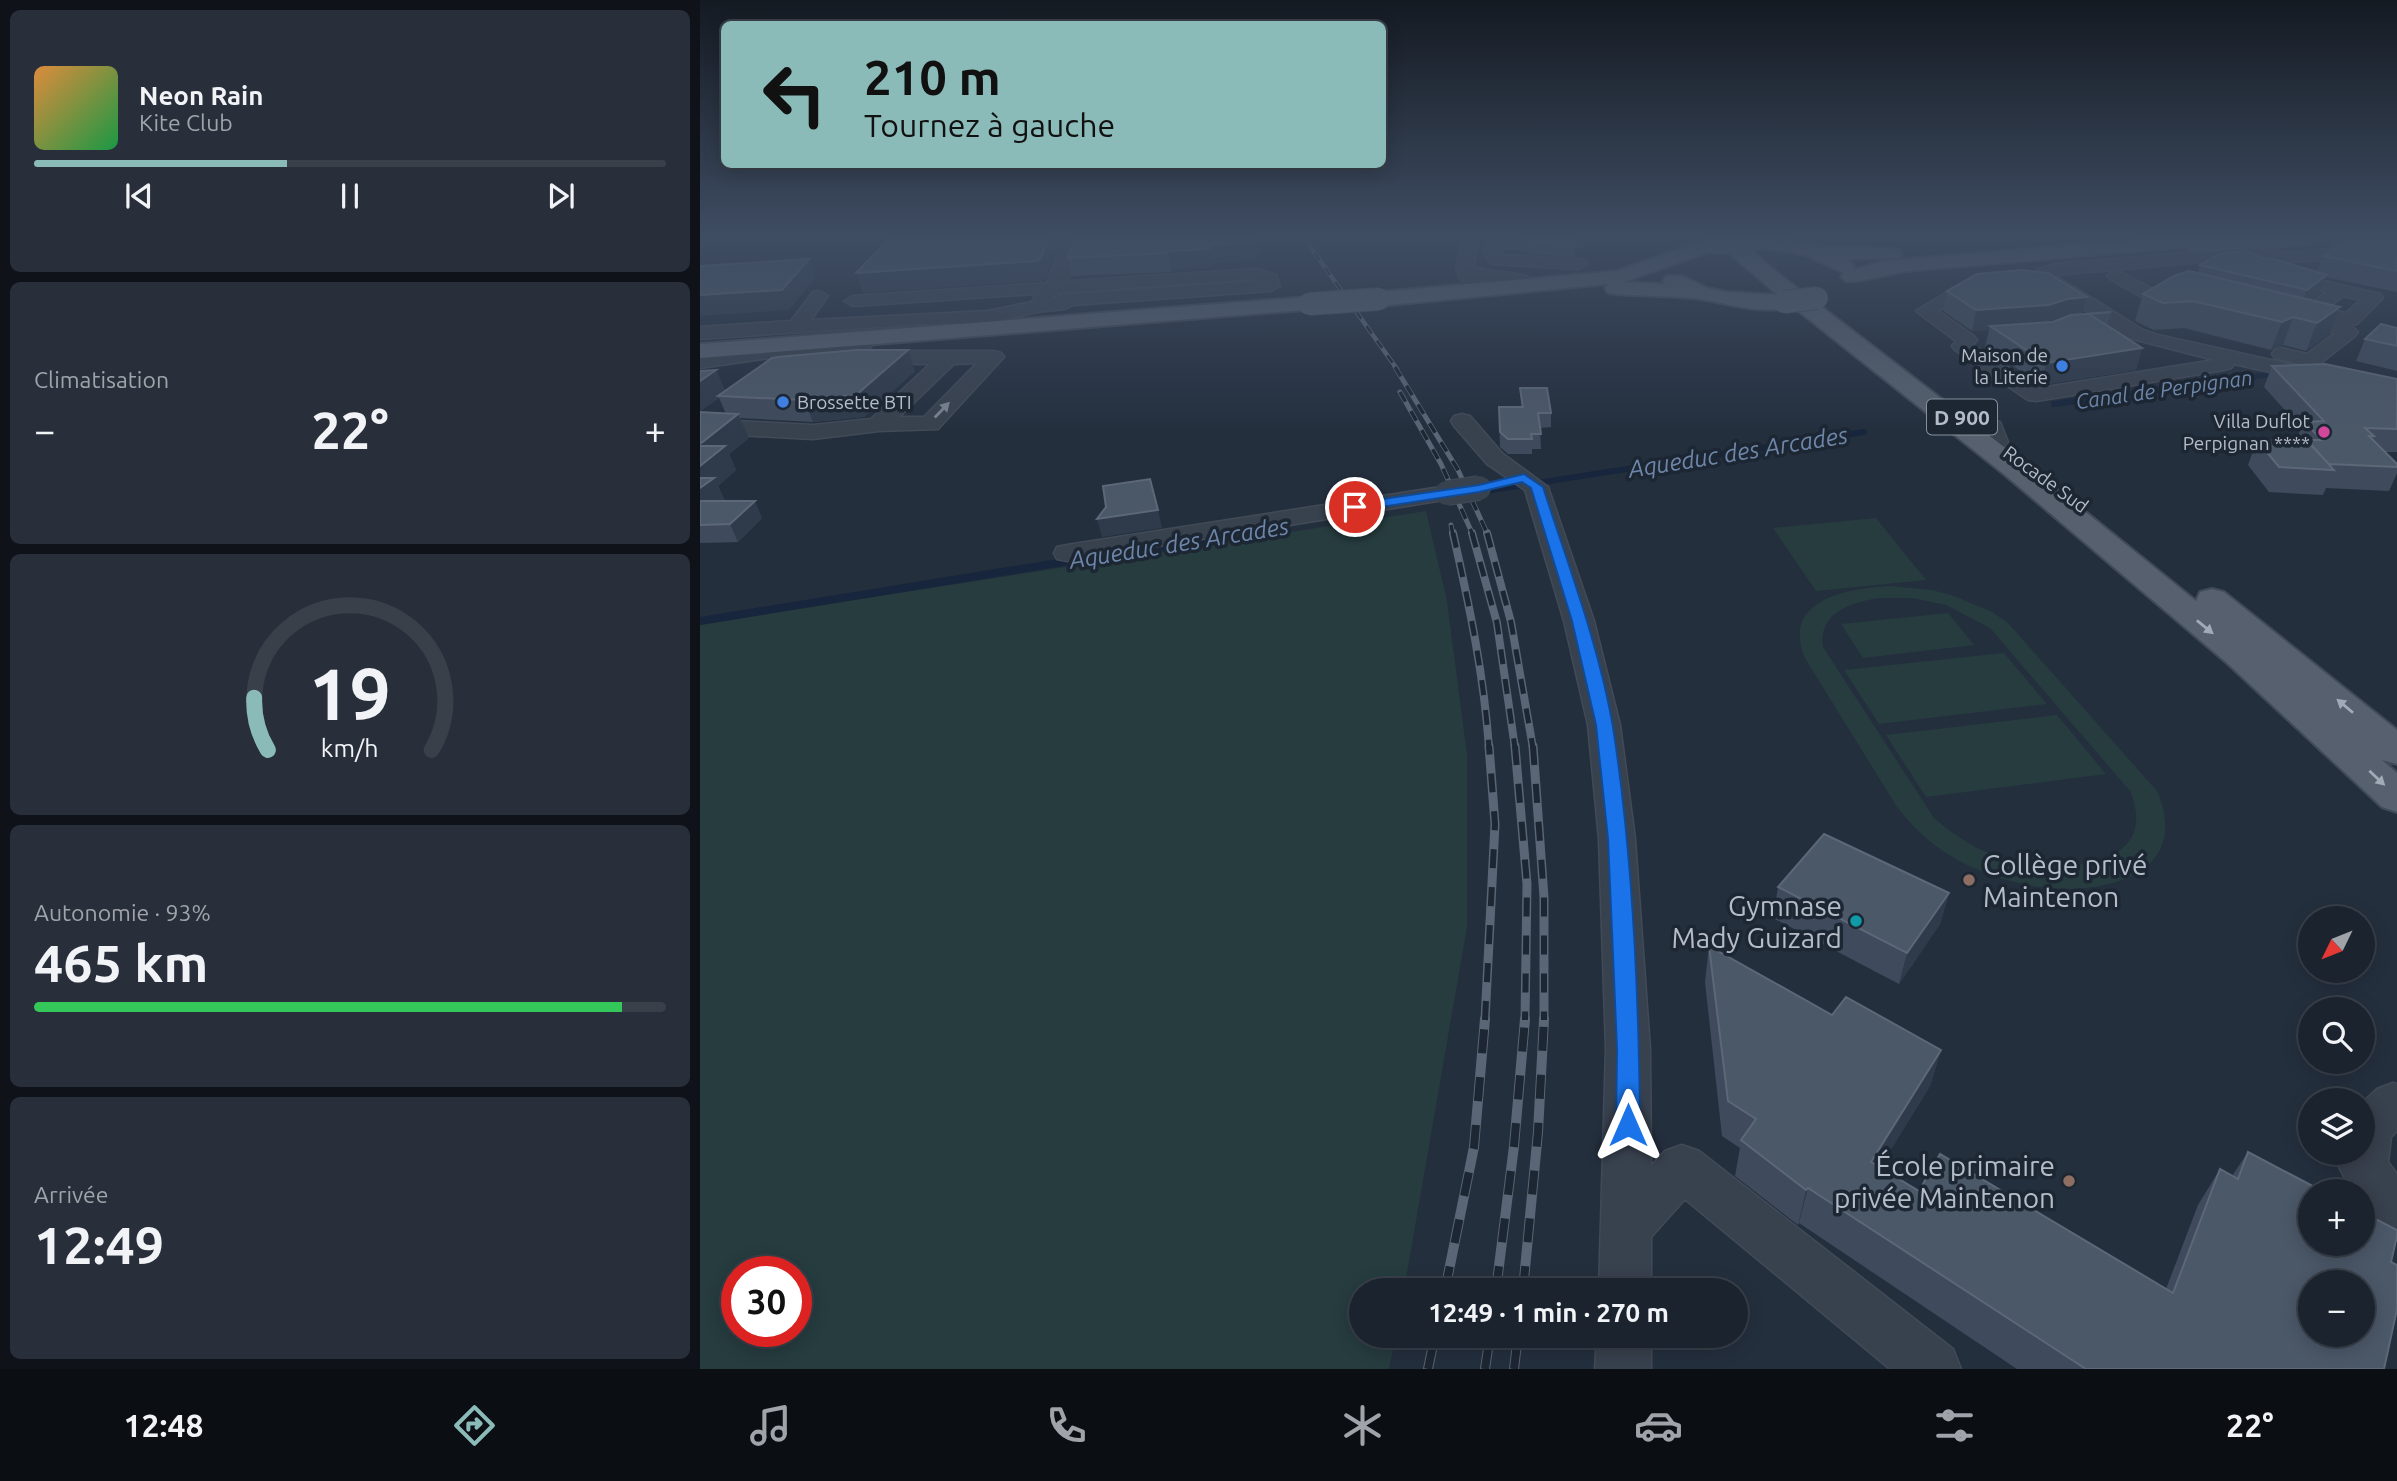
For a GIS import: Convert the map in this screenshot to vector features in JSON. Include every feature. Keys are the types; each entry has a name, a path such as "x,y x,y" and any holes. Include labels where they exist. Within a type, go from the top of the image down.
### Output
{"main road":[{"path":"700,345 1328,302"},
{"name":"Rocade Sud","path":"1753,302 1781,310 1802,320 2152,585 2240,655 2397,797"},
{"path":"1753,302 1787,302"},
{"name":"Rocade Sud","path":"1800,302 2015,469 2152,585"},
{"name":"Rocade Sud","path":"1813,302 2198,588 2297,666 2397,751"},
{"name":"Rocade Sud","path":"1833,302 1994,435"},
{"path":"700,351 1296,304"}],"street":[{"path":"700,333 800,321 815,302"},
{"path":"700,324 988,317 1037,306 1044,302"},
{"path":"1075,302 1093,311 1201,303 1296,304"},
{"path":"1942,302 1925,311 1974,340 1962,346 2036,395 2161,372 2249,361"},
{"path":"2083,302 2115,323 2128,352 2160,349 2171,345 2274,365 2397,380"},
{"path":"2115,323 2137,302"},
{"path":"2311,311 2324,302"},
{"path":"2350,320 2370,302"},
{"path":"2084,326 2115,323 2222,341 2311,361 2348,332 2270,309 2298,313 2311,311 2350,320 2369,330 2338,361 2343,374 2397,394"},
{"path":"772,373 843,352 936,334"},
{"path":"2222,341 2274,365"},
{"path":"700,362 761,353 843,352 994,357 930,424 878,424 835,431 700,425"},
{"path":"878,424 948,357"},
{"path":"2139,359 2161,372"},
{"path":"700,425 721,410"},
{"path":"1462,421 1495,459 1536,487 1579,621 1604,725 1617,839 1628,1049 1626,1278"},
{"path":"1067,552 1479,488 1524,478"},
{"path":"2397,1104 2393,1103 2369,1128 2363,1167 2390,1206 2397,1210"},
{"path":"1628,1226 1682,1167 1933,1369"},
{"path":"1623,1369 1624,1348"}],"green space":[{"path":"1426,511 1447,601 1467,755 1467,927 1406,1278 1349,1278 1349,1348 1393,1348 1389,1369 700,1369 700,624"},
{"path":"1876,518 1926,580 1816,591 1773,528"},
{"path":"1873,587 1932,590 1992,612 2008,623 2157,791 2164,815 2164,836 2158,853 2147,866 2132,876 2092,887 2058,889 2035,886 2002,878 1968,865 1934,845 1914,827 1897,807 1806,660 1800,640 1802,624 1809,611 1821,602 1837,595","holes":["1878,598 1912,598 1946,605 1990,628 2130,791 2136,817 2132,836 2120,850 2102,860 2080,865 2034,865 1981,850 1961,839 1934,818 1823,647 1826,626 1831,618 1847,607"]},
{"path":"1948,613 1974,645 1863,658 1841,624"},
{"path":"2004,653 2047,704 1879,724 1844,670"},
{"path":"2057,715 2106,774 1926,797 1886,735"}],"building":[{"path":"1964,302 2058,302 2049,305 1976,310"},
{"path":"2197,302 2319,302 2340,307 2317,323 2293,317 2282,322"},
{"path":"2111,312 2089,314 2142,348 2046,363 1990,326 2053,322 2071,315"},
{"path":"2381,324 2397,328 2397,346 2365,339"},
{"path":"856,350 908,350 856,395 804,400 718,396 772,358"},
{"path":"2325,364 2397,379 2397,429 2365,428 2397,467 2329,464 2306,440 2322,440 2304,422 2324,421 2272,366"},
{"path":"716,370 700,381 700,371"},
{"path":"1520,388 1547,388 1551,413 1538,413 1541,434 1531,434 1532,439 1508,439 1500,432 1499,407 1523,407"},
{"path":"700,412 738,414 700,444"},
{"path":"2257,440 2309,442 2334,470 2279,467"},
{"path":"700,446 725,446 700,466"},
{"path":"700,478 714,478 700,488"},
{"path":"1150,479 1158,510 1097,519 1106,507 1103,486"},
{"path":"701,501 755,501 730,524 700,525"},
{"path":"1824,834 1949,893 1907,953 1778,887"},
{"path":"1709,946 1832,1015 1846,997 1941,1050 1871,1162 1919,1191 1940,1154 2173,1293 2220,1169 2238,1179 2248,1152 2299,1179 2298,1256 2375,1256 2375,1219 2397,1230 2391,1262 2397,1265 2397,1309 2384,1369 2086,1369 1808,1188 1806,1190 1741,1140 1756,1119 1728,1101"}],"waterway":[{"name":"Canal de Perpignan","path":"2054,404 2273,374"},
{"name":"Aqueduc des Arcades","path":"1479,492 1864,432"},
{"name":"Aqueduc des Arcades","path":"700,621 1224,536"}],"railway":[{"path":"1349,302 1397,369"},
{"path":"1395,367 1458,470 1488,535"},
{"path":"1400,392 1441,464 1473,535"},
{"path":"1451,525 1453,535"},
{"path":"1453,533 1480,667 1489,748"},
{"path":"1472,533 1497,623 1515,748"},
{"path":"1487,533 1511,622 1533,748"},
{"path":"1485,1020 1495,824 1489,746"},
{"path":"1515,746 1527,884 1525,1020"},
{"path":"1533,746 1544,897 1544,1019"},
{"path":"1447,1278 1474,1147 1485,1019"},
{"path":"1498,1278 1514,1146 1525,1019"},
{"path":"1524,1278 1538,1132 1544,1019"},
{"path":"1428,1369 1432,1348"},
{"path":"1485,1369 1488,1348"},
{"path":"1514,1369 1516,1348"}],"place":[{"name":"Maison de la Literie","path":"2062,366"},
{"name":"Brossette BTI","path":"783,402"},
{"name":"Villa Duflot Perpignan ****","path":"2324,432"},
{"name":"Collège privé Maintenon","path":"1969,880"},
{"name":"Gymnase Mady Guizard","path":"1856,921"},
{"name":"École primaire privée Maintenon","path":"2069,1181"}],"route":[{"path":"1355,507 1479,488 1524,478 1536,487 1579,621 1604,725 1617,839 1628,1049 1628,1125"}]}
